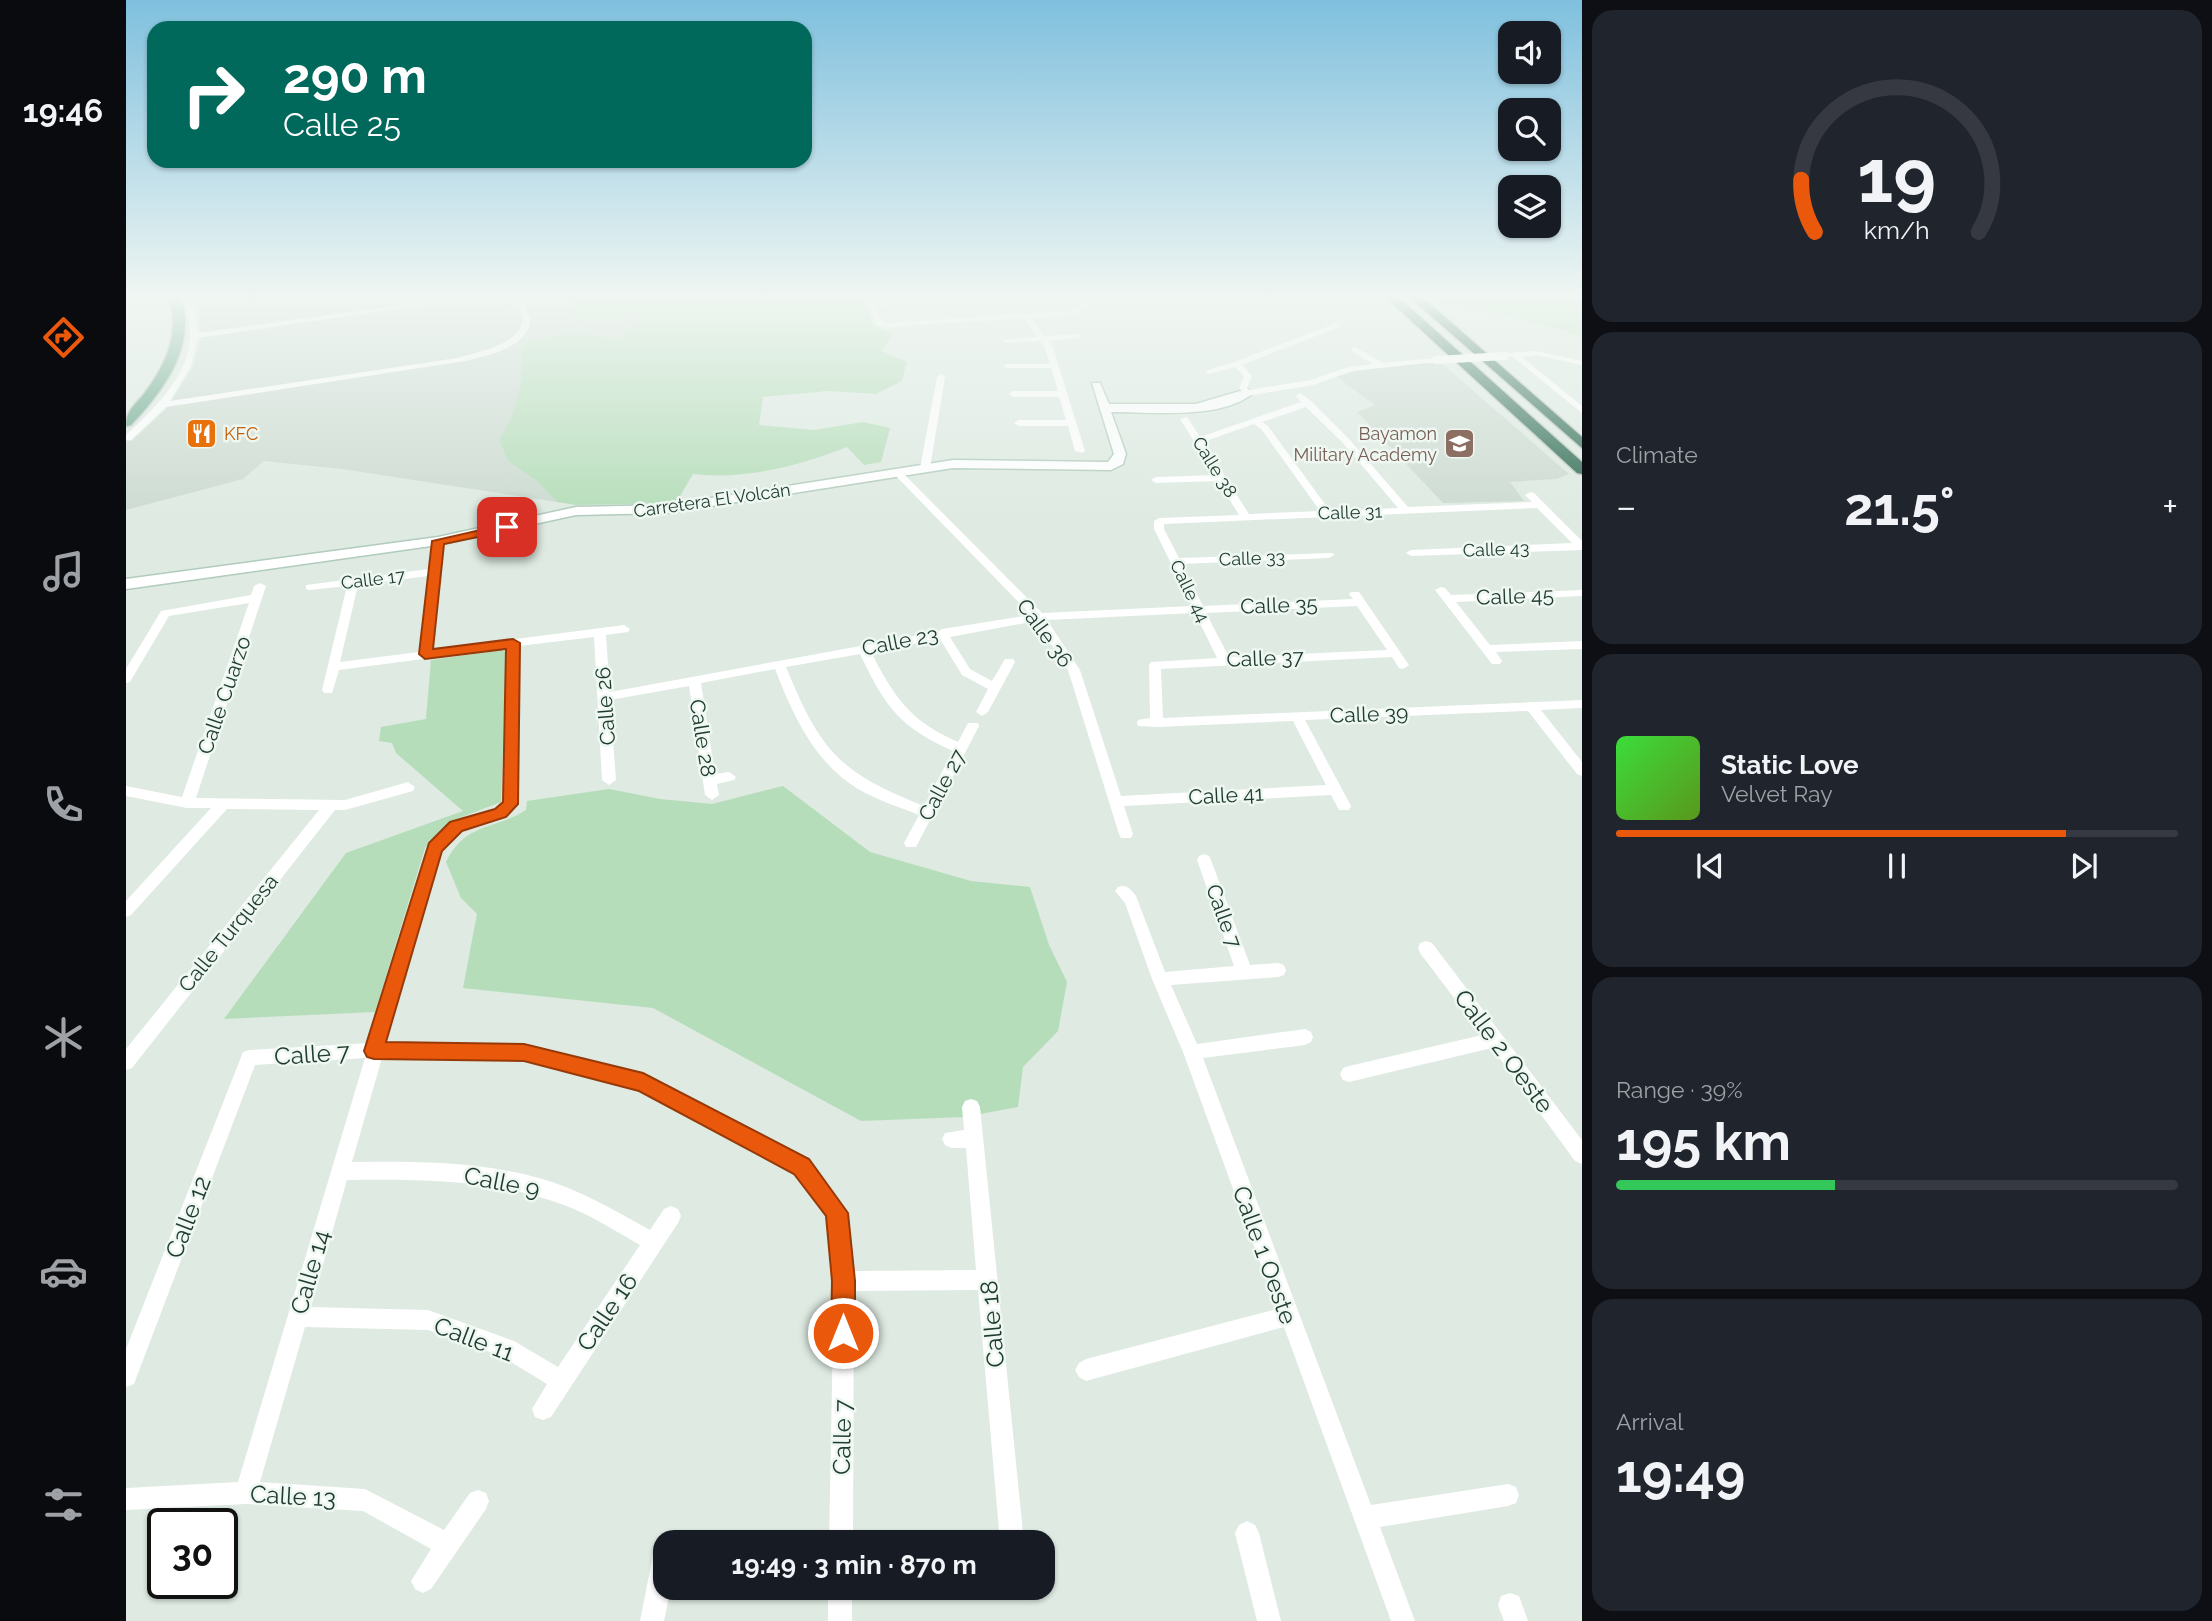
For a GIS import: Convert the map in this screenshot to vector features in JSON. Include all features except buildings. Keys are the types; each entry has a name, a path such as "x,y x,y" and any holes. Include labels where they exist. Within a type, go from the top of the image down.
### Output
{"highway":[{"path":"1472,371 1582,470"},
{"path":"1486,371 1582,457"},
{"path":"1499,371 1582,444"}],"main road":[{"path":"126,409 155,371"},
{"path":"126,422 151,396 166,371"}],"street":[{"path":"128,438 163,405 185,371"},
{"path":"163,405 387,371"},
{"path":"1055,371 1080,451"},
{"path":"1243,371 1248,376 1243,388 1247,393"},
{"path":"1105,408 1204,407 1228,402 1247,393 1314,382 1346,371"},
{"path":"1530,371 1582,410"},
{"path":"925,468 941,377"},
{"name":"Carretera El Volcán","path":"126,584 438,541 576,511 667,509 925,468 977,462 1111,466 1118,461 1120,454 1096,385"},
{"path":"1013,394 1061,394"},
{"path":"1199,440 1255,421 1304,399 1346,441 1405,510"},
{"name":"Calle 38","path":"1184,419 1245,516"},
{"path":"1255,421 1265,428 1325,513"},
{"path":"1019,423 1070,423"},
{"name":"Calle 36","path":"897,472 1040,617 1074,670 1126,834"},
{"path":"1164,478 1222,478"},
{"path":"1530,495 1581,547"},
{"name":"Calle 31","path":"1159,521 1540,505"},
{"name":"Calle 44","path":"1159,521 1159,529 1224,660"},
{"path":"425,654 438,541"},
{"name":"Calle 43","path":"1411,553 1581,547"},
{"name":"Calle 33","path":"1175,561 1329,555"},
{"name":"Calle 17","path":"310,587 435,572"},
{"path":"328,690 353,582"},
{"name":"Calle Cuarzo","path":"142,649 165,613 258,592 187,803"},
{"name":"Calle 45","path":"1487,649 1444,594 1582,593"},
{"name":"Calle 35","path":"1198,608 1357,597 1395,653"},
{"name":"Calle 23","path":"604,697 1040,617 1198,608"},
{"path":"334,667 624,629"},
{"name":"Calle 26","path":"600,632 609,779"},
{"path":"942,633 966,672 995,688"},
{"name":"Calle 14","path":"246,1493 338,1171 435,848 456,827 500,813 510,804 513,643"},
{"path":"1487,649 1582,645"},
{"path":"863,648 890,702 906,720 925,735 961,749"},
{"path":"126,653 142,649"},
{"path":"126,679 142,649"},
{"path":"1487,649 1496,662"},
{"path":"1395,653 1403,666"},
{"name":"Calle 37","path":"1150,723 1155,665 1395,653"},
{"path":"982,712 1009,662"},
{"path":"779,664 802,721 827,757 861,784 927,813"},
{"name":"Calle 28","path":"694,681 710,787 729,777"},
{"name":"Calle 39","path":"1150,723 1582,704"},
{"path":"1532,706 1582,771"},
{"path":"1297,717 1344,806"},
{"name":"Calle 27","path":"911,843 973,726"},
{"path":"126,791 187,803 331,805 357,802 408,786"},
{"name":"Calle 41","path":"1117,801 1336,790"},
{"path":"126,911 224,803"},
{"name":"Calle Turquesa","path":"126,1062 331,805"},
{"name":"Calle 7","path":"1160,979 1244,972 1204,860"},
{"name":"Calle 1 Oeste","path":"1123,891 1131,900 1160,979 1192,1052 1403,1621"},
{"name":"Calle 2 Oeste","path":"1426,948 1582,1155"},
{"path":"1244,972 1278,970"},
{"path":"1192,1052 1305,1037"},
{"path":"1349,1074 1495,1040"},
{"name":"Calle 7","path":"249,1058 374,1051 524,1052 643,1082 802,1166 837,1213 844,1281 841,1530"},
{"name":"Calle 12","path":"126,1376 249,1058"},
{"name":"Calle 18","path":"971,1107 1011,1530"},
{"path":"951,1139 974,1139"},
{"name":"Calle 9","path":"338,1171 435,1169 517,1182 567,1197 653,1242"},
{"name":"Calle 16","path":"543,1409 671,1216"},
{"path":"844,1281 987,1280"},
{"path":"1086,1370 1288,1316"},
{"name":"Calle 11","path":"297,1317 428,1320 508,1348 561,1381"},
{"name":"Calle 13","path":"126,1499 246,1493 365,1500 448,1545"},
{"path":"1363,1518 1508,1495"},
{"path":"423,1581 478,1501"},
{"path":"1247,1533 1269,1621"},
{"path":"652,1621 656,1600"},
{"path":"840,1600 840,1621"}],"shaded area":[{"path":"191,371 523,371 523,382 510,423 509,462 537,481 557,502 342,469 264,461 243,479 126,510 126,441 132,441 166,409"},
{"name":"Bayamon Military Academy","path":"1356,371 1450,371 1569,474 1556,479 1510,482 1524,501 1443,503 1357,412 1375,405 1337,377"}],"green space":[{"path":"522,371 905,371 902,381 876,394 827,391 763,397 759,425 814,430 863,422 890,428 881,462 864,465 847,447 771,470 732,475 693,474 676,503 576,505 557,502 537,481 509,462 499,440 511,418"},
{"path":"502,650 506,653 501,802 451,821 425,848 375,1012 224,1019 346,853 463,811 396,753 392,743 379,741 381,727 426,719 431,660"},
{"path":"783,786 870,852 971,881 1030,887 1049,945 1067,982 1058,1031 1023,1067 1018,1107 964,1117 861,1121 653,1008 463,988 477,914 461,898 446,862 462,840 471,834 526,810 527,801 609,789 660,799 712,804"}],"place":[{"name":"KFC","path":"201,433"},
{"name":"Bayamon Military Academy","path":"1460,443"}],"route":[{"path":"507,527 438,541 425,654 513,643 510,804 500,813 456,827 435,848 374,1051 524,1052 643,1082 802,1166 837,1213 844,1281 843,1333"}]}
